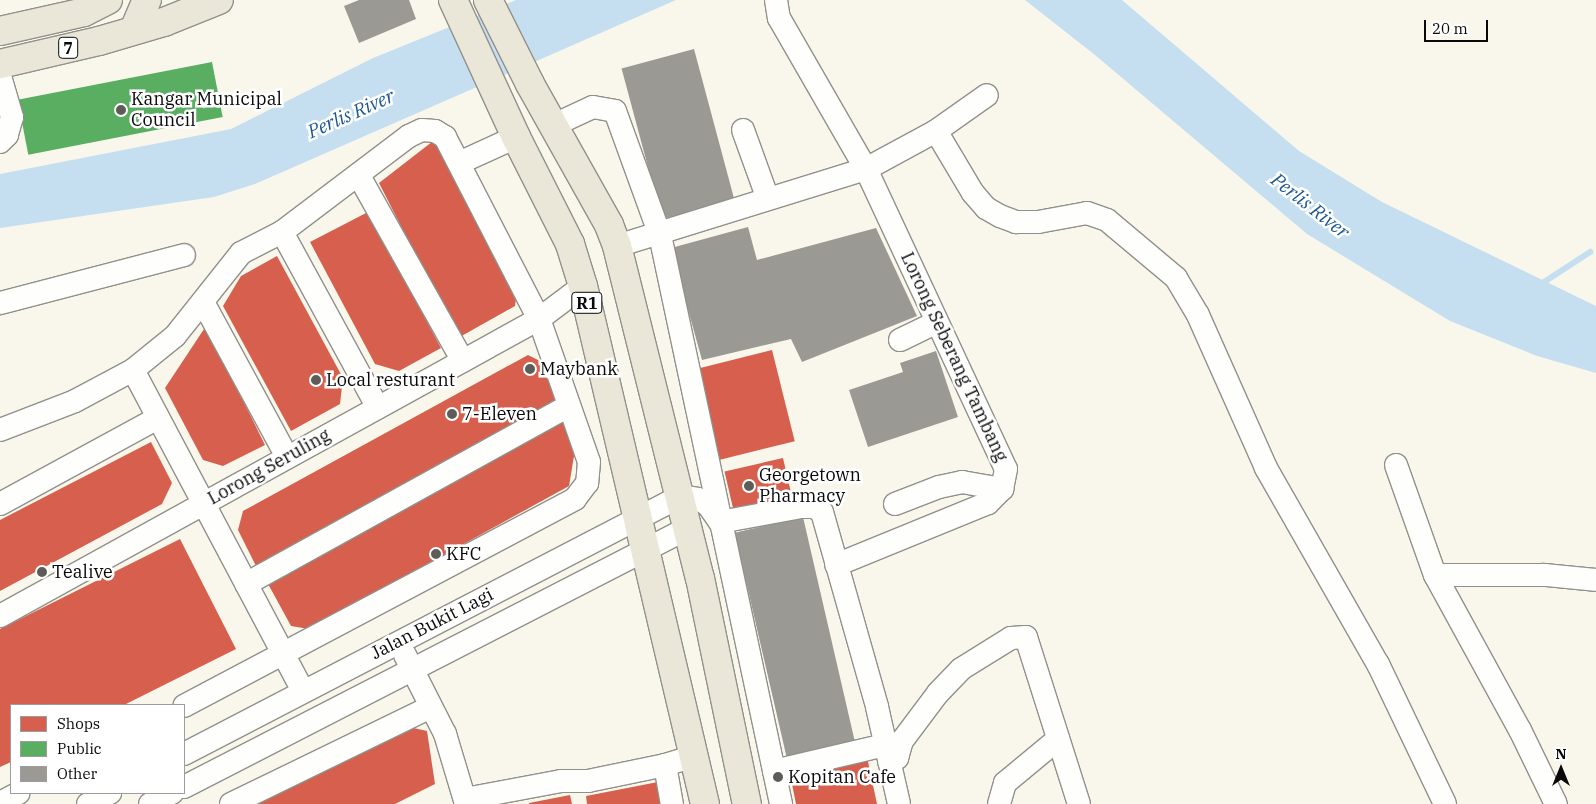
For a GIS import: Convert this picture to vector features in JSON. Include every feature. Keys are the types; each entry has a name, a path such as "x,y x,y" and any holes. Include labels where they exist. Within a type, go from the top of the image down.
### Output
{"main road":[{"name":"7","path":"0,31 70,16 108,0"},
{"path":"134,30 147,0"},
{"name":"R1","path":"453,0 516,138 570,244 583,286 705,804"},
{"name":"R1","path":"488,0 552,126 609,225 617,246 681,496 747,804"},
{"name":"7","path":"0,64 134,30 193,5"}],"street":[{"name":"Lorong Seberang Tambang","path":"776,0 780,18 866,169 1006,469 1002,489 988,503 836,565"},
{"path":"0,76 12,117 7,135 0,142"},
{"path":"617,246 660,235 866,169 936,131 987,95"},
{"path":"552,126 593,107 615,111 660,235 781,804"},
{"path":"0,430 75,401 132,370 175,336 203,302 232,260 282,232 359,176 409,136 422,130 435,131 445,138 539,319 589,462 587,483 575,499 185,705"},
{"path":"743,130 768,199"},
{"path":"936,131 966,181 986,208 1016,222 1038,222 1087,213 1107,220 1176,278 1198,315 1266,468 1378,664 1445,804"},
{"path":"459,163 516,138"},
{"path":"359,176 463,361"},
{"path":"282,232 378,408"},
{"path":"0,303 184,255"},
{"name":"Lorong Seruling","path":"0,616 539,319 583,286"},
{"path":"203,302 287,458"},
{"path":"900,340 937,322"},
{"path":"132,370 282,655 303,691"},
{"path":"246,584 569,406"},
{"path":"0,504 158,418"},
{"path":"1396,465 1435,576 1520,730 1556,804"},
{"path":"895,504 939,487 962,482 1002,489"},
{"path":"681,496 698,499 708,505 720,522"},
{"name":"Jalan Bukit Lagi","path":"185,753 681,496"},
{"path":"720,522 814,507 822,512 899,804"},
{"name":"Jalan Bukit Lagi","path":"185,786 688,528"},
{"path":"1435,576 1545,576 1596,580"},
{"path":"738,761 772,762 887,753 898,758 902,741 938,693 961,669 1019,636 1026,637 1079,804"},
{"path":"398,642 445,734 466,801 665,765 694,756"},
{"path":"231,804 431,707"},
{"path":"999,804 1004,783 1058,739"},
{"path":"665,765 672,804"},
{"path":"0,802 17,794"},
{"path":"88,804 108,794"},
{"path":"150,804 170,794"}],"water":[{"name":"Perlis River","path":"516,0 676,0 255,184 214,197 0,228 0,174 231,129 373,58"},
{"name":"Perlis River","path":"1025,0 1122,0 1299,151 1382,202 1596,306 1596,373 1537,356 1450,321 1307,234 1095,55"}],"building: Shops":[{"path":"437,138 517,291 515,306 458,338 379,183"},
{"path":"368,212 441,348 399,371 375,364 310,242"},
{"path":"277,256 343,378 340,404 291,431 223,306 241,276"},
{"path":"206,326 265,445 223,466 203,460 165,388"},
{"path":"772,350 795,441 720,460 697,369"},
{"path":"528,355 548,365 559,403 257,568 238,530 243,511"},
{"path":"564,418 574,456 569,486 309,629 291,626 267,582"},
{"path":"151,442 172,483 162,504 0,591 0,520"},
{"path":"783,458 793,502 735,515 725,471"},
{"path":"180,539 236,649 126,704 10,704 10,762 0,767 0,629"},
{"path":"405,726 427,731 435,784 395,804 249,804"},
{"path":"867,757 877,804 796,804 790,774"},
{"path":"658,782 662,804 587,804 586,796"},
{"path":"570,795 572,804 529,804 529,803"}],"building: Public":[{"name":"Kangar Municipal Council","path":"212,62 223,117 28,155 18,100"}],"building: Other":[{"path":"359,0 409,0 416,19 359,43 344,6"},
{"path":"694,49 734,200 662,219 622,68"},
{"path":"748,227 757,260 876,228 917,316 802,362 791,339 702,360 671,248"},
{"path":"936,351 958,417 868,447 849,390 903,372 900,363"},
{"path":"803,517 856,745 787,761 735,533"}],"waterway":[{"path":"1541,284 1590,252"}],"place":[{"name":"Kangar Municipal Council","path":"121,110"},
{"name":"Maybank","path":"530,369"},
{"name":"Local resturant","path":"316,380"},
{"name":"7-Eleven","path":"452,414"},
{"name":"Georgetown Pharmacy","path":"749,486"},
{"name":"KFC","path":"436,554"},
{"name":"Tealive","path":"42,572"},
{"name":"Kopitan Cafe","path":"778,777"}]}
